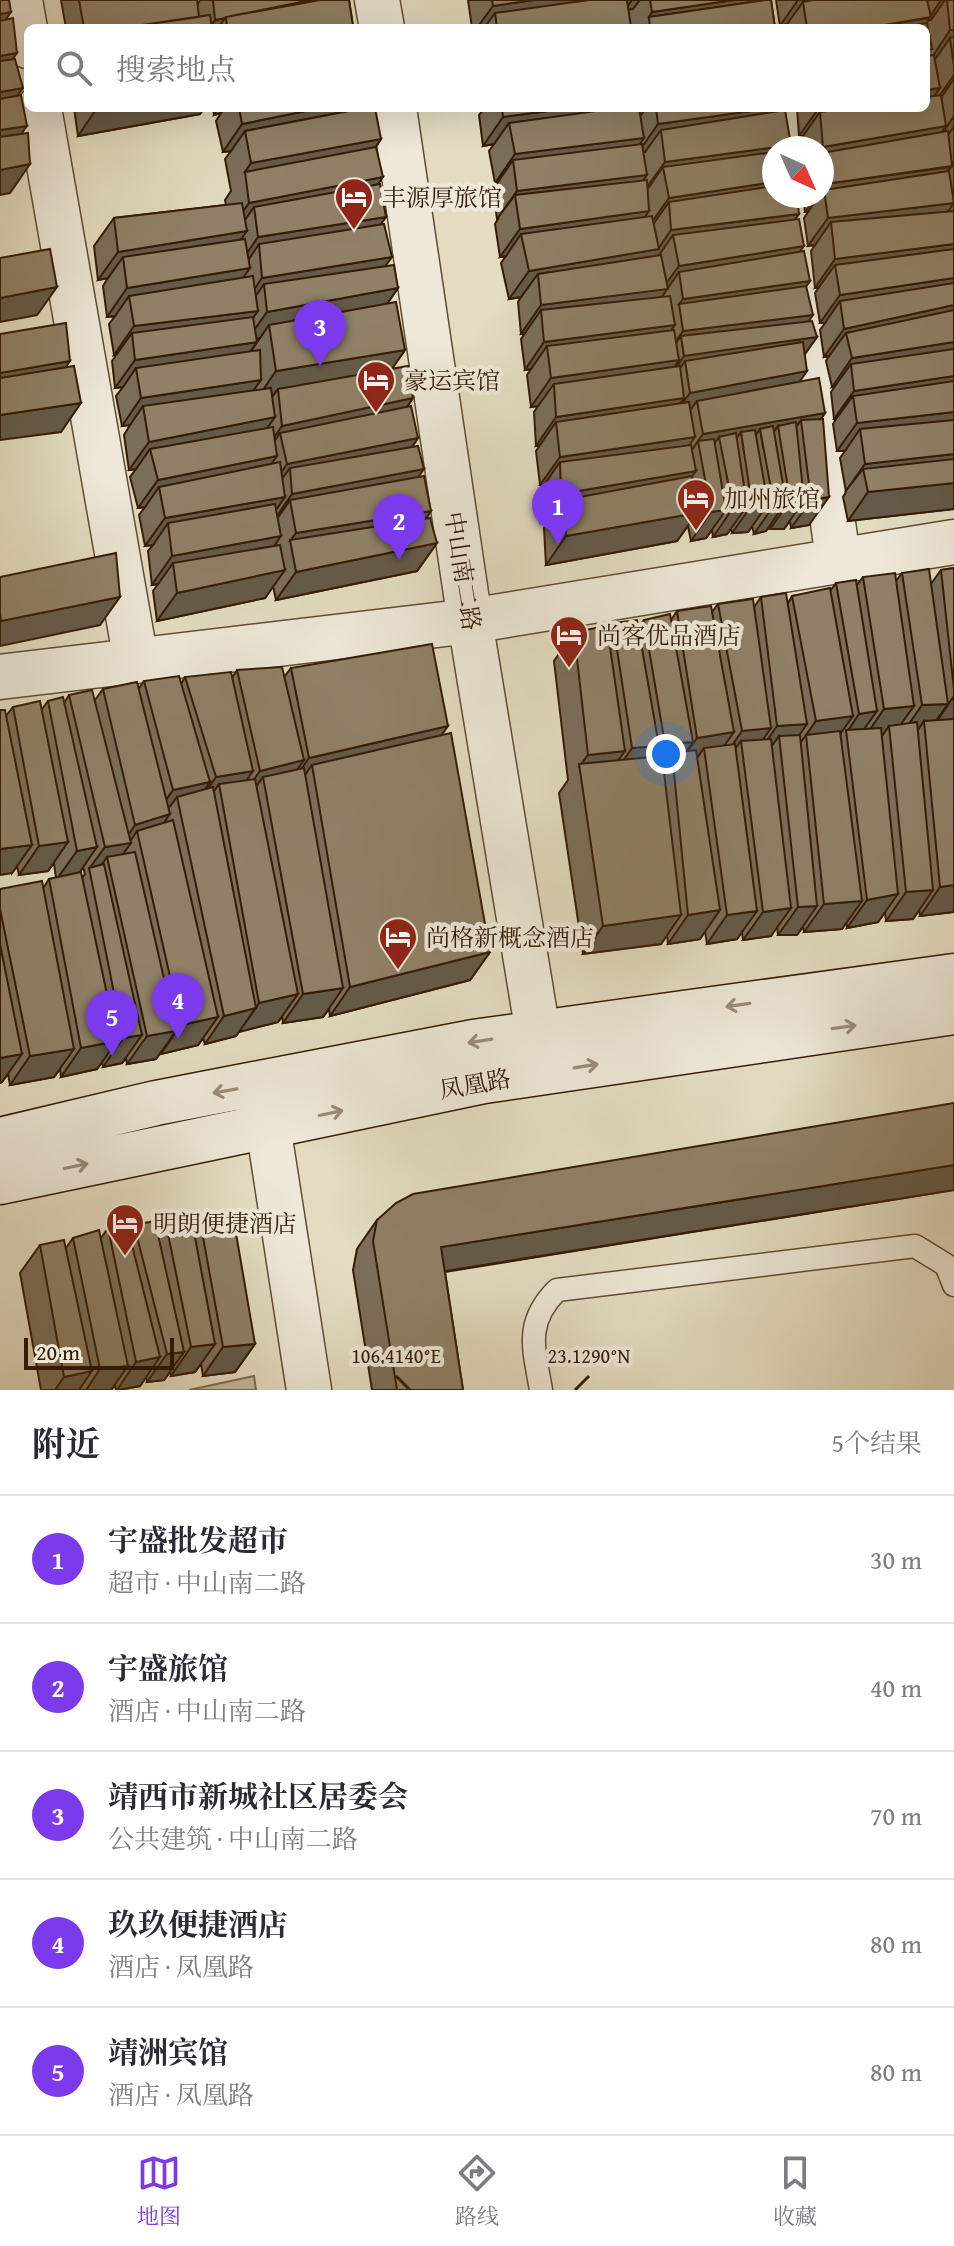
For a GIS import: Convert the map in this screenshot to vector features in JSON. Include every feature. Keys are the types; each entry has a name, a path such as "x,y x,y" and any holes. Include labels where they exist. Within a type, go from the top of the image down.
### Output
{"street":[{"path":"20,0 24,24"},
{"path":"377,0 381,24"},
{"path":"40,112 136,661"},
{"name":"中山南二路","path":"395,112 470,621 538,1033"},
{"path":"790,208 838,559"},
{"path":"0,677 470,621 954,542"},
{"name":"凤凰路","path":"0,1140 156,1103 473,1042 954,976"},
{"name":"凤凰路","path":"0,1182 484,1081 954,1012"},
{"path":"268,1126 309,1390"}],"lane":[{"path":"541,1390 532,1340 540,1307 557,1290 915,1246 946,1265 954,1285"}],"shaded area":[{"path":"254,1376 256,1390 189,1390"}],"building":[{"path":"0,0 9,0 11,12 0,14"},
{"path":"79,0 197,0 199,17 150,24 83,24"},
{"path":"213,0 311,0 215,20"},
{"path":"320,0 349,0 353,24 227,24 226,17"},
{"path":"492,0 534,0 493,6"},
{"path":"589,0 627,0 631,24 496,24 495,13"},
{"path":"650,0 734,0 652,12"},
{"path":"771,0 774,24 650,24 649,17"},
{"path":"927,0 931,17 890,24 806,24 803,2"},
{"path":"947,0 954,0 954,30 950,30"},
{"path":"210,15 211,24 149,24"},
{"path":"13,18 17,53 0,56 0,21"},
{"path":"954,37 954,66 950,38"},
{"path":"934,55 940,88 930,89 930,56"},
{"path":"15,59 23,88 0,92 0,61"},
{"path":"21,95 27,126 0,130 0,99"},
{"path":"941,95 946,126 834,145 834,136 822,136 820,112 930,112 930,96"},
{"path":"240,112 301,112 242,124"},
{"path":"344,112 376,112 381,139 251,163 245,131"},
{"path":"502,112 541,112 503,117"},
{"path":"589,112 640,112 644,138 515,154 509,123"},
{"path":"656,112 744,112 658,124"},
{"path":"785,112 789,136 762,136 762,149 665,162 661,130"},
{"path":"948,131 952,166 834,183 834,151"},
{"path":"28,133 30,164 0,170 0,137"},
{"path":"642,144 647,175 517,191 513,160"},
{"path":"376,147 383,177 249,203 245,172"},
{"path":"762,154 762,184 669,198 663,167"},
{"path":"949,171 954,203 828,218 827,208 834,208 834,188"},
{"path":"647,180 649,211 520,229 515,195"},
{"path":"380,184 386,217 258,237 254,207"},
{"path":"762,188 762,208 798,208 799,214 671,230 669,202"},
{"path":"242,203 247,231 118,252 114,218"},
{"path":"954,211 954,244 835,259 831,222"},
{"path":"652,216 659,249 529,271 521,234"},
{"path":"799,219 804,246 679,266 673,235"},
{"path":"384,224 392,257 262,278 259,244"},
{"path":"245,239 250,268 127,288 123,257"},
{"path":"50,249 57,287 0,298 0,258"},
{"path":"954,249 954,278 840,295 835,265"},
{"path":"804,251 810,281 683,299 679,272"},
{"path":"661,255 668,289 541,305 538,274"},
{"path":"394,265 398,288 267,312 264,284"},
{"path":"253,276 258,311 134,326 129,296"},
{"path":"954,283 954,305 844,329 840,301"},
{"path":"806,286 813,315 683,331 679,304"},
{"path":"670,296 675,325 544,342 541,310"},
{"path":"396,302 405,350 276,371 269,325"},
{"path":"954,310 954,342 852,358 846,333"},
{"path":"253,317 257,342 135,360 132,333"},
{"path":"812,321 817,337 684,356 681,336"},
{"path":"66,323 70,361 0,373 0,334"},
{"path":"674,330 679,360 551,378 547,346"},
{"path":"803,342 807,371 690,393 685,361"},
{"path":"954,349 954,376 854,391 851,364"},
{"path":"260,350 261,380 141,398 136,368"},
{"path":"74,366 81,403 0,415 0,378"},
{"path":"408,366 413,398 282,426 278,389"},
{"path":"680,366 684,398 556,417 554,384"},
{"path":"819,378 825,413 703,434 697,401"},
{"path":"954,381 954,412 857,423 853,396"},
{"path":"271,388 275,417 149,442 143,406"},
{"path":"689,402 695,437 560,457 556,422"},
{"path":"411,406 418,438 287,464 280,433"},
{"path":"823,419 829,497 811,500 801,420"},
{"path":"954,420 954,454 865,464 860,429"},
{"path":"796,422 804,500 790,501 778,426"},
{"path":"773,426 786,502 774,505 760,429"},
{"path":"273,427 277,456 158,480 150,449"},
{"path":"755,430 768,504 752,505 741,432"},
{"path":"736,433 747,506 733,508 719,437"},
{"path":"714,439 726,510 711,512 698,441"},
{"path":"691,445 696,471 561,494 560,462"},
{"path":"418,446 424,469 292,494 290,468"},
{"path":"954,459 954,483 868,492 863,469"},
{"path":"280,462 285,497 165,518 159,487"},
{"path":"424,476 431,511 296,533 290,500"},
{"path":"692,476 697,513 566,536 564,500"},
{"path":"275,504 281,536 172,556 168,523"},
{"path":"430,518 437,543 296,572 290,540"},
{"path":"280,545 285,570 177,593 173,563"},
{"path":"116,553 120,597 1,621 0,577"},
{"path":"954,568 954,690 941,570"},
{"path":"929,569 948,704 922,705 902,573"},
{"path":"895,573 914,706 884,709 863,577"},
{"path":"856,580 877,711 859,714 836,583"},
{"path":"830,588 853,716 816,721 792,596"},
{"path":"786,593 807,724 777,726 761,597"},
{"path":"753,599 771,728 742,731 718,604"},
{"path":"711,606 734,732 697,738 677,611"},
{"path":"670,614 693,742 665,744 644,620"},
{"path":"637,620 659,746 632,748 613,623"},
{"path":"607,626 625,751 588,755 574,632"},
{"path":"432,644 448,726 309,758 291,668"},
{"path":"282,667 304,760 260,771 237,670"},
{"path":"231,672 253,771 216,777 185,677"},
{"path":"179,676 210,782 173,790 144,681"},
{"path":"137,682 170,814 135,825 103,689"},
{"path":"92,690 131,843 105,847 69,695"},
{"path":"63,697 97,847 77,851 48,701"},
{"path":"40,701 68,842 39,846 13,707"},
{"path":"0,710 5,710 32,845 0,849"},
{"path":"954,719 954,885 940,887 924,721"},
{"path":"917,722 933,890 906,892 889,726"},
{"path":"881,728 898,894 867,900 846,730"},
{"path":"840,731 862,901 824,904 806,735"},
{"path":"451,733 490,952 350,987 312,765"},
{"path":"800,735 817,906 798,907 779,736"},
{"path":"771,739 791,908 763,912 741,741"},
{"path":"735,744 757,911 727,915 704,748"},
{"path":"696,750 720,910 688,915 672,753"},
{"path":"662,756 681,915 603,926 579,764"},
{"path":"304,768 343,988 303,994 263,777"},
{"path":"255,779 298,994 259,1003 219,784"},
{"path":"213,787 256,1008 224,1016 177,797"},
{"path":"173,820 218,1017 181,1025 137,831"},
{"path":"135,852 176,1031 147,1036 107,857"},
{"path":"104,864 142,1035 123,1038 89,868"},
{"path":"81,872 117,1041 81,1048 49,879"},
{"path":"42,881 74,1049 30,1056 0,909 0,889"},
{"path":"0,944 22,1054 0,1058"},
{"path":"954,1103 954,1165 441,1247 463,1390 397,1390 373,1241 377,1220 396,1203 413,1194"},
{"path":"232,1210 255,1344 223,1347 199,1215"},
{"path":"191,1216 215,1344 191,1347 165,1219"},
{"path":"155,1221 184,1352 167,1354 134,1225"},
{"path":"127,1225 160,1357 136,1362 108,1228"},
{"path":"99,1230 128,1366 100,1369 73,1238"},
{"path":"64,1240 92,1371 64,1377 40,1245"}],"place":[{"name":"丰源厚旅馆","path":"354,231"},
{"name":"靖西市新城社区居委会","path":"320,366"},
{"name":"豪运宾馆","path":"376,414"},
{"name":"加州旅馆","path":"696,532"},
{"name":"宇盛批发超市","path":"558,545"},
{"name":"宇盛旅馆","path":"399,560"},
{"name":"尚客优品酒店","path":"569,669"},
{"name":"尚格新概念酒店","path":"398,971"},
{"name":"玖玖便捷酒店","path":"178,1039"},
{"name":"靖洲宾馆","path":"112,1056"},
{"name":"明朗便捷酒店","path":"125,1257"}]}
